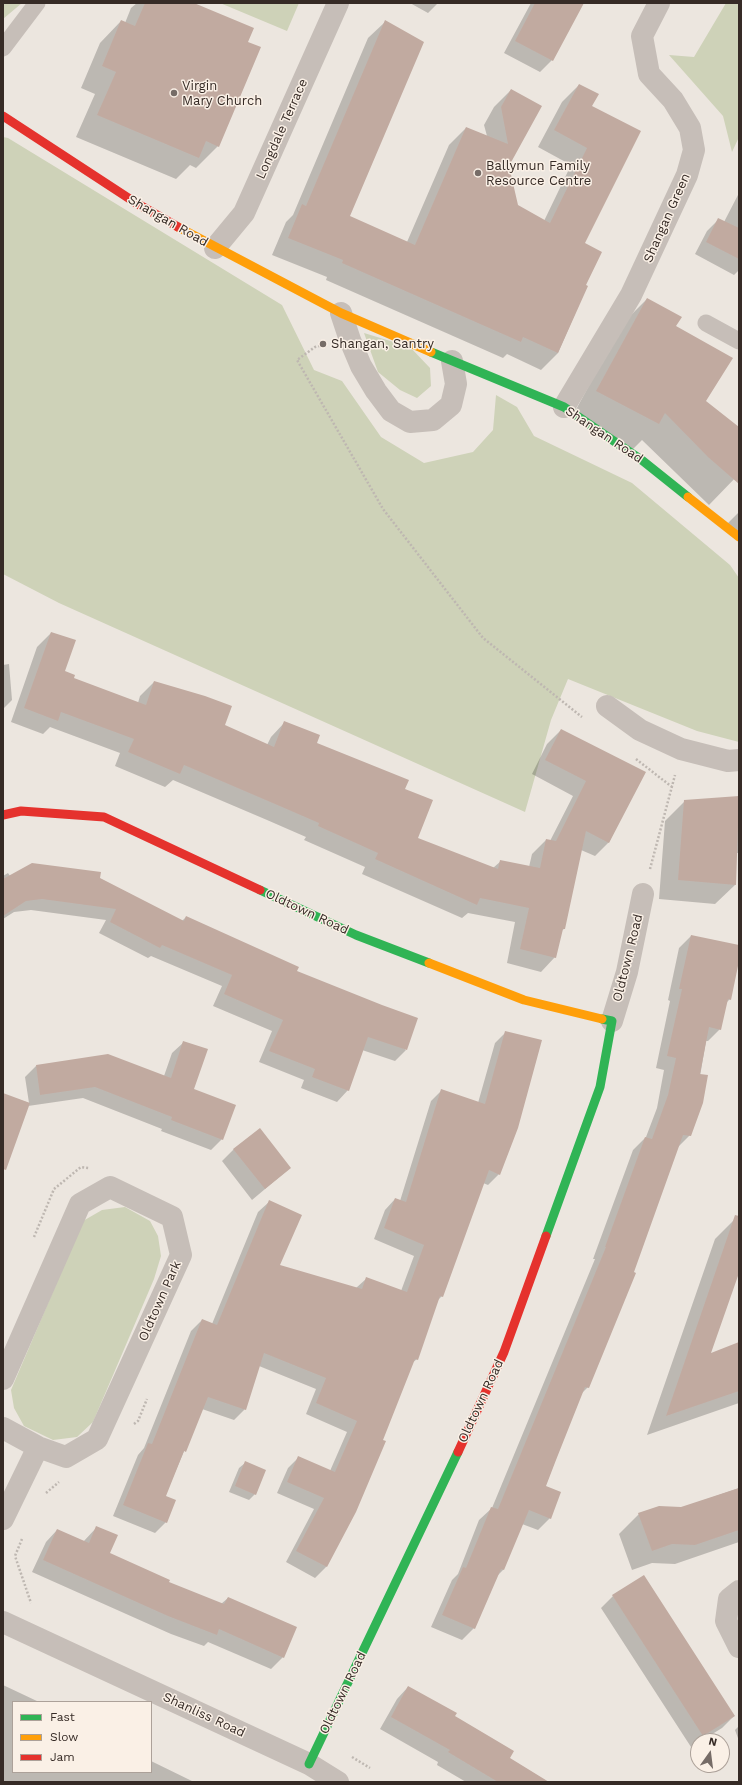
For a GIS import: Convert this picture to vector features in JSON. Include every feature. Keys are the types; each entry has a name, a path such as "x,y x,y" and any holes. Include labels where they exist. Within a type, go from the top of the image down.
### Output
{"street":[{"name":"Longdale Terrace","path":"215,248 244,213 338,3"},
{"name":"Shangan Green","path":"564,407 631,295 687,175 694,150 690,128 673,100 649,74 642,36 659,3"},
{"name":"Shangan Road","path":"3,116 136,203 215,248 341,313 564,407 643,461 739,536"},
{"path":"341,313 361,366 376,391 391,411 410,422 433,420 451,405 456,384 452,361"},
{"path":"607,706 640,730 681,749 728,760 739,760"},
{"name":"Oldtown Road","path":"3,815 21,811 104,817 356,935 524,1000 612,1021"},
{"name":"Oldtown Road","path":"309,1764 433,1505 504,1352 600,1087 612,1021 627,972 643,894"},
{"name":"Oldtown Park","path":"3,1379 80,1204 110,1187 172,1217 180,1255 97,1440 66,1457 38,1447 3,1428"},
{"path":"3,1519 38,1447"},
{"path":"739,1591 729,1599 726,1621 739,1647"},
{"name":"Shanliss Road","path":"3,1622 309,1764 338,1782"}],"lane":[{"path":"3,48 37,3"},
{"path":"706,322 739,341"}],"path":[{"path":"350,340 315,347 297,360 383,509 483,638 586,720"},
{"path":"643,894 681,749"},
{"path":"636,759 672,787"},
{"path":"351,1756 370,1768"}],"green space":[{"path":"3,3 22,3 3,19"},
{"path":"220,3 299,3 287,31"},
{"path":"726,3 739,4 739,137 732,152 723,116 669,55 694,57"},
{"path":"3,137 8,138 282,305 314,370 342,381 381,437 424,463 473,452 493,430 496,395 517,407 534,436 632,483 730,565 739,578 739,742 697,731 568,679 551,720 525,812 59,603 3,574"},
{"path":"364,333 410,347 430,368 431,386 417,398 400,390 378,372"},
{"path":"125,1207 150,1221 158,1236 161,1256 154,1279 93,1422 77,1437 53,1440 24,1426 14,1408 11,1390 83,1221 102,1210"}],"building":[{"name":"Virgin Mary Church","path":"145,3 194,3 254,28 248,42 261,47 219,147 206,141 199,158 97,115 116,72 102,66 121,20 135,26"},
{"path":"535,3 584,3 553,61 515,41"},
{"path":"385,20 424,42 350,216 415,245 466,127 508,144 501,107 511,89 542,106 509,166 518,205 550,223 587,148 554,130 579,84 599,94 592,106 641,131 585,243 602,252 586,285 588,286 558,353 523,337 521,342 342,263 343,260 288,238 302,204 306,206"},
{"path":"718,218 739,228 739,259 706,242"},
{"path":"647,298 682,317 676,326 733,358 706,401 739,427 739,484 708,457 665,413 659,424 596,391"},
{"path":"51,632 76,640 65,671 75,675 74,678 146,705 154,681 205,696 232,706 225,725 274,747 284,721 320,735 317,743 409,780 405,789 433,800 418,838 498,869 500,860 540,868 546,839 556,841 586,781 545,760 561,729 646,772 609,843 586,831 565,929 563,929 556,958 520,949 529,908 480,898 477,905 375,859 378,853 318,826 319,823 184,765 180,774 128,752 134,739 61,712 58,721 24,708"},
{"path":"739,796 736,885 678,880 684,800"},
{"path":"32,863 101,872 100,878 184,921 186,916 299,967 297,971 418,1018 407,1050 368,1037 349,1091 312,1077 315,1069 269,1051 283,1020 224,994 232,975 162,945 160,948 110,922 116,909 42,899 26,901 3,916 3,879"},
{"path":"691,935 739,945 739,961 731,1000 728,999 721,1030 709,1027 700,1074 708,1075 703,1103 691,1136 683,1135 634,1272 636,1273 589,1388 585,1387 546,1486 561,1492 551,1519 529,1510 504,1570 501,1569 475,1629 442,1615 463,1567 466,1568 491,1507 498,1509 606,1247 645,1137 652,1139 668,1095 676,1058 667,1056 682,989 679,989"},
{"path":"505,1031 542,1040 518,1128 500,1175 489,1170 443,1297 440,1296 418,1360 415,1359 383,1440 386,1441 356,1512 327,1567 296,1551 324,1498 287,1482 298,1456 335,1472 357,1421 316,1403 326,1378 264,1353 246,1410 208,1397 186,1452 184,1451 166,1496 176,1500 167,1523 123,1505 148,1443 152,1444 202,1319 217,1325 269,1200 302,1215 280,1265 362,1289 366,1277 407,1292 424,1245 384,1228 395,1198 406,1202 441,1089 485,1104"},
{"path":"183,1041 208,1049 194,1089 236,1105 223,1140 171,1120 172,1117 95,1087 40,1095 36,1065 108,1054 171,1078"},
{"path":"3,1093 30,1103 6,1170 3,1169"},
{"path":"260,1128 291,1168 265,1189 233,1149"},
{"path":"735,1215 739,1216 739,1273 711,1353 739,1342 739,1391 666,1416"},
{"path":"245,1461 266,1470 256,1495 235,1486"},
{"path":"739,1488 739,1530 695,1545 672,1544 652,1551 638,1513 659,1506 681,1507"},
{"path":"96,1526 118,1535 110,1553 170,1580 169,1582 224,1604 228,1597 297,1627 284,1658 219,1629 217,1635 168,1616 43,1560 57,1529 89,1543"},
{"path":"644,1575 735,1716 708,1733 701,1733 612,1595"},
{"path":"408,1686 457,1713 455,1716 514,1751 510,1758 549,1782 498,1782 448,1752 450,1750 391,1717"}],"traffic: fast":[{"path":"431,352 564,407 643,461 688,497"},
{"path":"260,890 356,935 429,963"},
{"path":"546,1236 600,1087 612,1021 602,1019"},
{"path":"309,1764 458,1452"}],"traffic: slow":[{"path":"178,227 341,313 431,352"},
{"path":"688,497 739,537"},
{"path":"429,963 524,1000 602,1019"}],"traffic: jam":[{"path":"3,116 136,203 178,227"},
{"path":"3,815 21,811 104,817 260,890"},
{"path":"458,1452 504,1352 546,1236"}],"place":[{"name":"Virgin Mary Church","path":"174,93"},
{"name":"Ballymun Family Resource Centre","path":"478,173"},
{"name":"Shangan, Santry","path":"323,344"}]}
